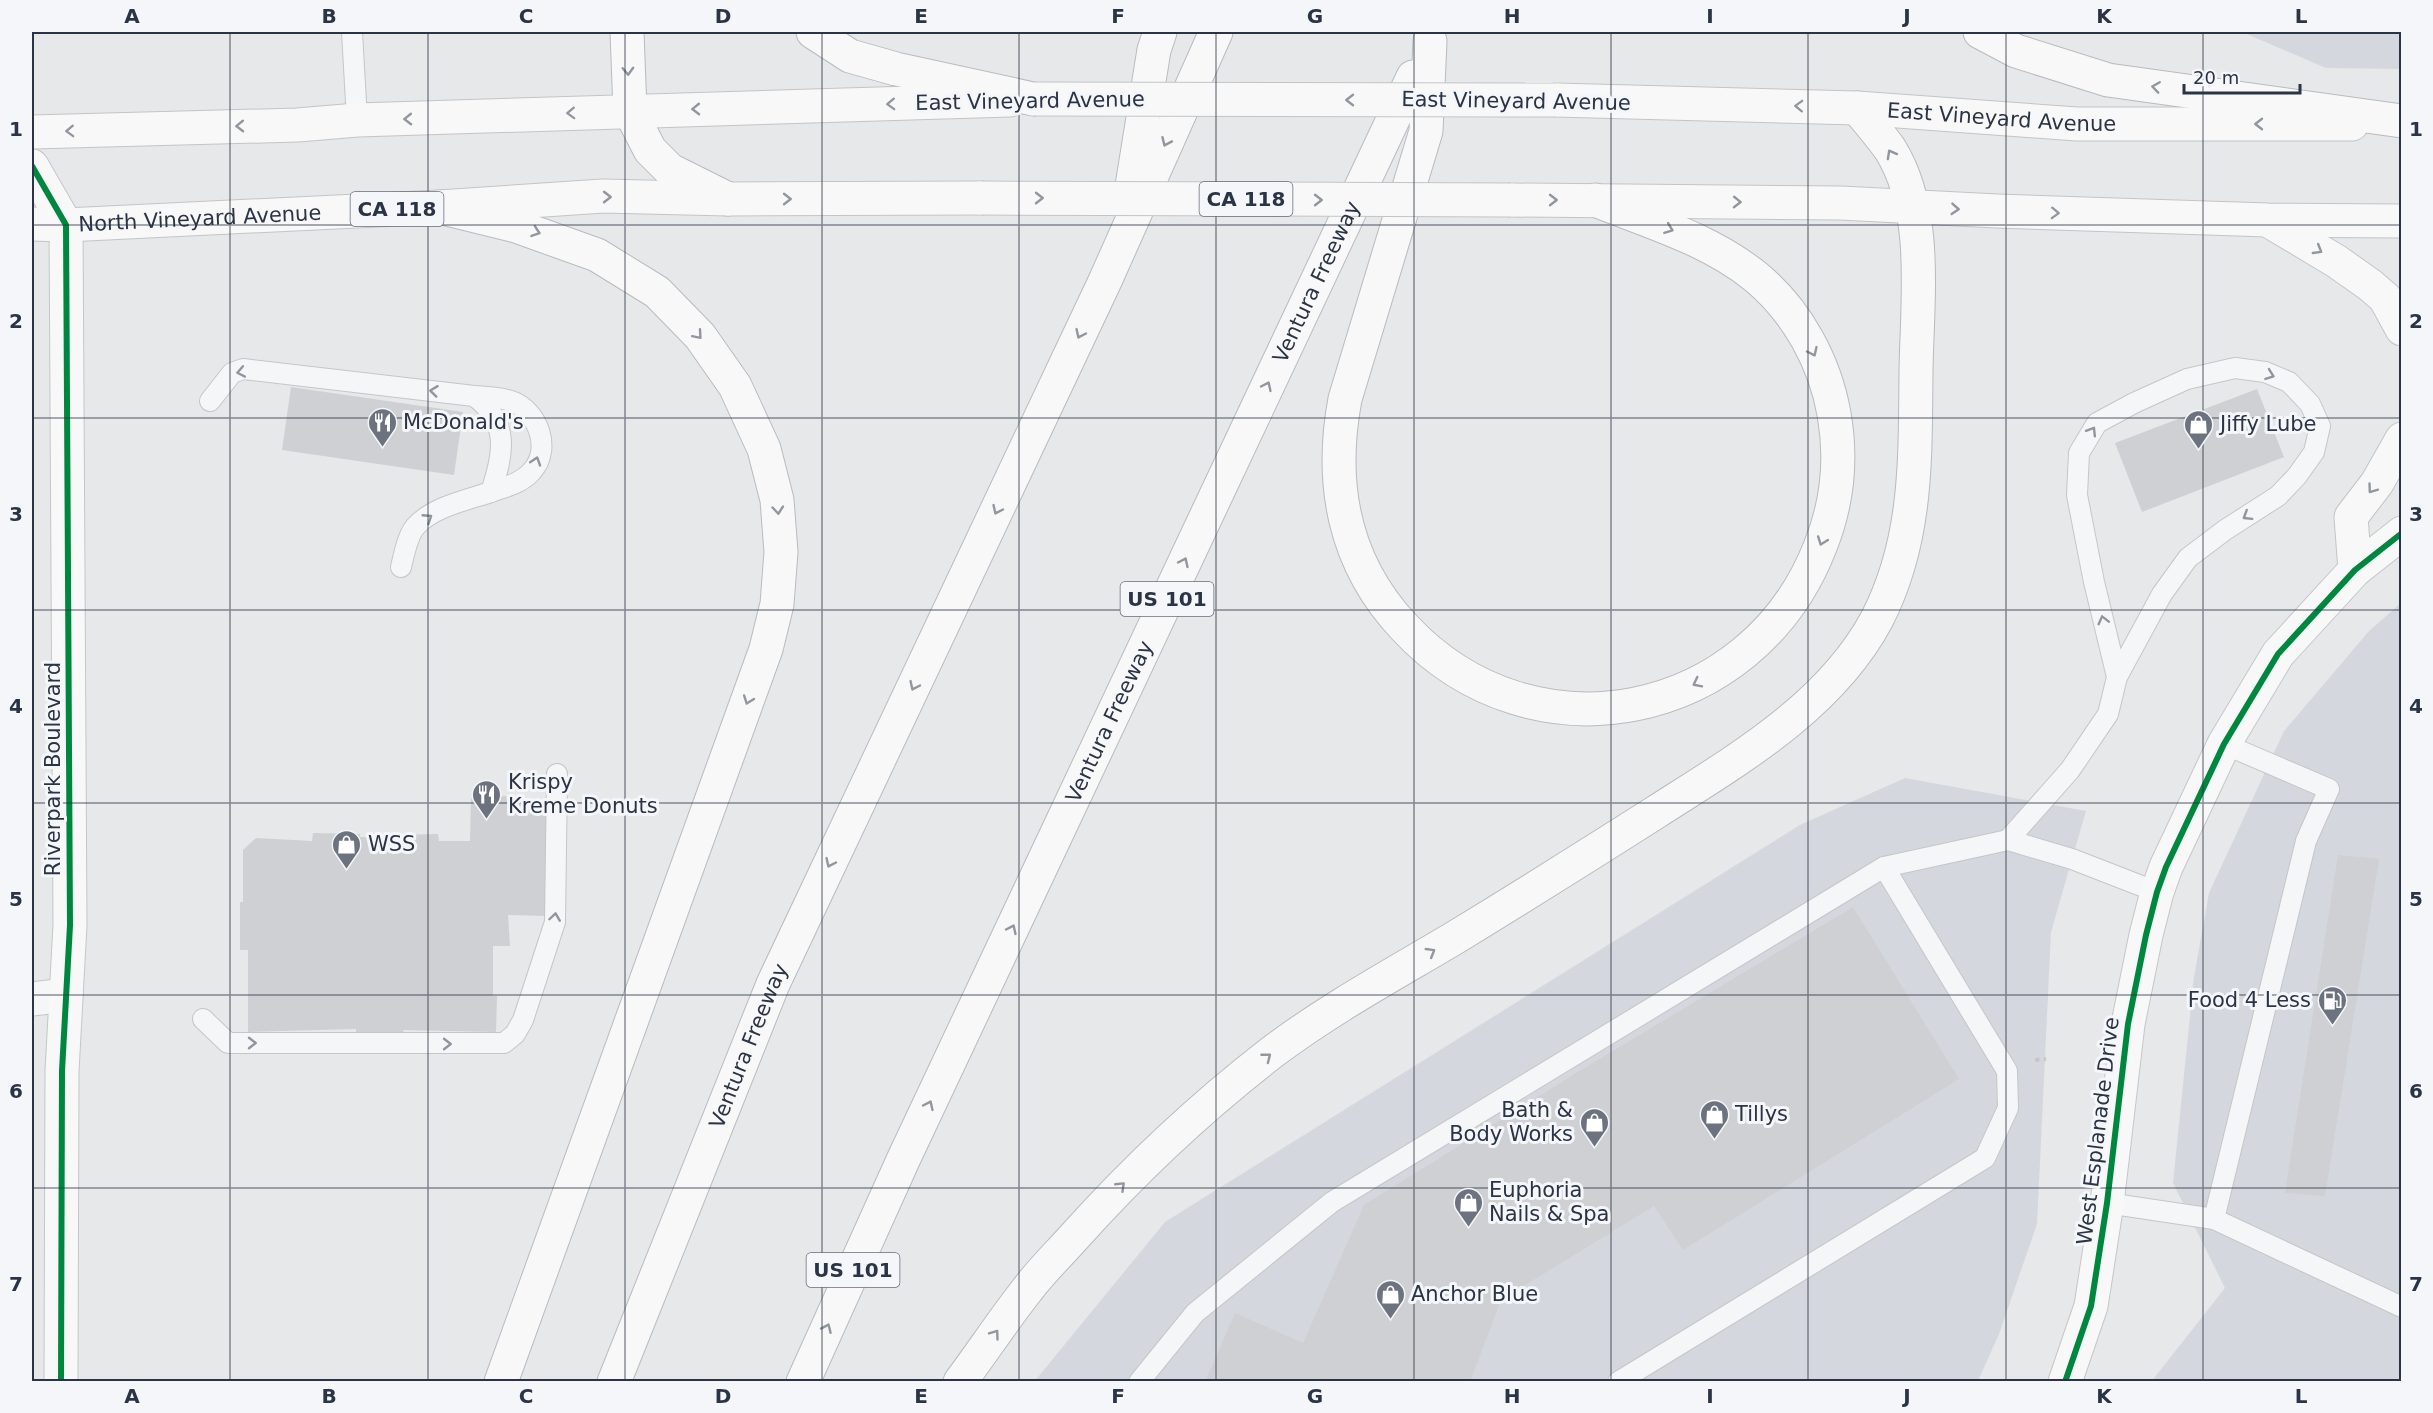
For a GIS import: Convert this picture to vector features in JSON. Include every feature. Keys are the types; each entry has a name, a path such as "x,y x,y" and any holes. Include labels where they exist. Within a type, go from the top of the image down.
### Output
{"main road":[{"path":"627,32 630,111 650,150 670,170 728,199"},
{"path":"813,32 850,56 896,69 1033,99"},
{"path":"1125,236 1154,50 1160,32"},
{"name":"Ventura Freeway","path":"614,1382 773,984 1095,303 1216,32"},
{"path":"1980,32 2016,51 2108,80 2402,123"},
{"path":"1432,36 1426,131 1345,399 1340,428 1339,487 1344,516 1352,544 1379,596 1397,620 1432,654 1464,676 1491,690 1519,699 1576,709 1626,706 1664,697 1717,673 1763,637 1783,615 1813,565 1832,511 1837,483 1838,455 1831,398 1822,372 1796,321 1779,299 1759,279 1712,247 1595,200"},
{"name":"Ventura Freeway","path":"802,1382 904,1158 1432,36"},
{"name":"East Vineyard Avenue","path":"630,111 1033,99 1556,100 1857,108 2077,124 2402,123"},
{"path":"960,1382 1028,1288 1105,1203 1184,1125 1269,1055 1312,1023 1507,906 1735,761 1810,704 1848,663 1876,620 1891,588 1902,555 1914,486 1917,273 1913,206 1907,185 1890,150 1857,108"},
{"path":"32,132 298,125 357,120 630,111"},
{"name":"Riverpark Boulevard","path":"32,166 66,225 70,925 62,1071 61,1382"},
{"name":"North Vineyard Avenue","path":"32,224 66,225 439,207 603,196 728,199"},
{"name":"CA 118","path":"728,199 1595,200"},
{"path":"1595,200 1840,203 1997,212 2268,220 2402,221"},
{"path":"439,207 516,226 597,255 657,292 665,300 700,336 735,386 764,449 777,500 781,552 777,604 766,649 501,1382"},
{"path":"2268,220 2336,261 2370,285 2385,298 2402,329"},
{"path":"2355,570 2351,516 2377,483 2402,438"},
{"name":"West Esplanade Drive","path":"2065,1382 2091,1306 2107,1203 2128,1024 2157,892 2180,836 2224,744 2278,654 2355,570 2402,533"}],"street":[{"path":"32,999 66,995"}],"lane":[{"path":"352,32 357,120"},
{"path":"2008,840 2070,770 2108,714 2117,677 2162,594 2188,558 2225,530 2278,496 2298,476 2314,452 2320,426 2310,404 2289,382 2265,372 2235,368 2187,379 2097,423 2079,453 2076,495 2117,677"},
{"path":"210,401 232,373 243,369 513,401 536,421 541,434 539,456 534,470 521,481 448,507 414,528 401,567"},
{"path":"474,396 487,405 500,429 500,464 491,492"},
{"path":"2214,1220 2306,841 2329,789 2224,744"},
{"path":"203,1019 228,1043 490,1044 504,1042 515,1034 523,1020 555,922 556,774"},
{"path":"1139,1382 1195,1313 1332,1202 1884,867 2008,840 2072,858 2157,892"},
{"path":"1618,1382 1985,1158 2008,1108 2007,1071 1884,867"},
{"path":"2107,1203 2214,1220 2402,1307"}],"shaded area":[{"path":"2242,32 2401,32 2401,69 2326,68"},
{"path":"2401,603 2401,1381 2151,1382 2225,1288 2173,1183 2194,977 2209,893 2284,731 2369,631"},
{"path":"1905,778 2086,811 2051,932 2037,1224 1999,1334 1978,1381 1034,1382 1165,1222 1800,825"}],"building":[{"path":"291,387 463,412 454,475 282,450"},
{"name":"Jiffy Lube","path":"2257,389 2284,457 2142,512 2115,443"},
{"path":"506,796 507,802 547,801 547,916 508,915 510,946 493,946 493,996 497,996 496,1032 403,1030 404,1033 356,1032 356,1029 248,1032 248,950 240,950 240,902 243,902 243,850 256,838 312,841 313,833 360,834 360,837 391,838 391,835 438,834 439,841 470,841 471,799"},
{"name":"Food 4 Less","path":"2338,855 2379,859 2325,1196 2285,1193"},
{"path":"1853,907 1959,1079 1683,1250 1654,1206 1501,1300 1470,1382 1205,1382 1235,1313 1303,1343 1364,1205 1576,1073"}],"cycle path":[{"path":"32,166 66,225 70,925 62,1071 61,1382"},
{"path":"2065,1382 2091,1306 2107,1203 2128,1024 2146,935 2166,867 2224,744 2278,654 2355,570 2402,533"}],"place":[{"name":"McDonald's","path":"382,448"},
{"name":"Jiffy Lube","path":"2199,450"},
{"name":"Krispy Kreme Donuts","path":"487,820"},
{"name":"WSS","path":"347,870"},
{"name":"Food 4 Less","path":"2332,1026"},
{"name":"Tillys","path":"1714,1140"},
{"name":"Bath & Body Works","path":"1594,1148"},
{"name":"Euphoria Nails & Spa","path":"1468,1228"},
{"name":"Anchor Blue","path":"1390,1320"}]}
